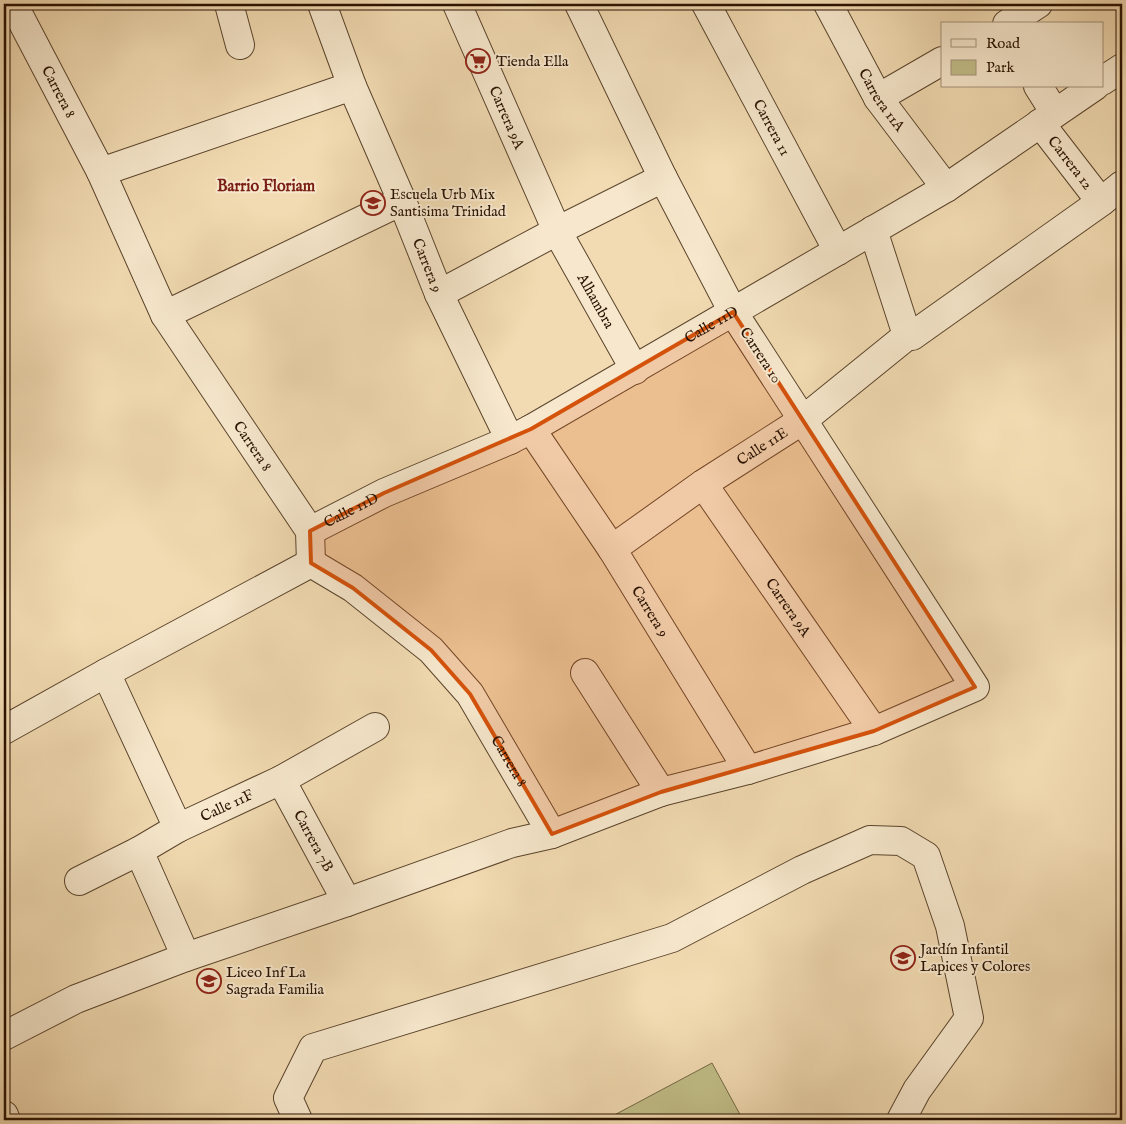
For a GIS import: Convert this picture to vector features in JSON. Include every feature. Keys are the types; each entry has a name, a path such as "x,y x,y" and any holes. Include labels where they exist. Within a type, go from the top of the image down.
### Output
{"street":[{"name":"Carrera 8","path":"13,4 100,172 164,315 310,531"},
{"path":"229,4 240,45"},
{"name":"Carrera 9","path":"322,4 352,86 402,201 439,294 521,434 612,549 748,770"},
{"name":"Carrera 9A","path":"457,4 557,231"},
{"name":"Carrera 10","path":"579,4 663,178 733,312 975,687 874,731"},
{"name":"Carrera 11","path":"706,4 838,251"},
{"path":"1010,22 1038,4"},
{"name":"Carrera 11A","path":"834,6 878,98 946,188"},
{"path":"878,98 941,62"},
{"path":"1104,80 1122,68"},
{"path":"100,172 352,86"},
{"name":"Carrera 12","path":"1039,88 1047,118 1101,202"},
{"name":"Calle 11D","path":"310,531 384,493 521,434 634,370 946,188 1092,88"},
{"path":"439,294 557,231 663,178"},
{"name":"Calle 11E","path":"612,549 703,484 803,420 907,333 912,336 919,332 1122,185"},
{"path":"164,315 402,201"},
{"path":"873,230 907,333"},
{"name":"Alhambra","path":"557,231 634,370"},
{"name":"Carrera 9A","path":"703,484 874,731"},
{"path":"4,730 311,563 310,531"},
{"name":"Carrera 8","path":"311,563 354,588 431,650 464,687 470,694 552,834"},
{"path":"106,673 178,828"},
{"path":"585,673 661,792"},
{"name":"Calle 11F","path":"79,881 139,851 178,828 281,780 374,727"},
{"path":"4,1036 76,999 186,957 512,843 552,834 661,792 748,770 874,731"},
{"name":"Carrera 7B","path":"281,780 347,902"},
{"path":"298,1120 288,1098 313,1048 672,938 802,870 870,840 902,841 926,856 950,926 970,1018 917,1090 901,1120"},
{"path":"139,851 186,957"},
{"path":"4,1115 6,1120"}],"highlighted area":[{"path":"733,312 975,687 874,731 661,792 552,834 470,694 431,650 353,588 311,563 310,531 384,493 531,429"}],"green space":[{"path":"712,1063 743,1120 605,1120"}],"place":[{"name":"Tienda Ella","path":"478,61"},
{"name":"Escuela Urb Mix Santisima Trinidad","path":"373,203"},
{"name":"Jardín Infantil Lapices y Colores","path":"903,958"},
{"name":"Liceo Inf La Sagrada Familia","path":"209,981"}],"district":[{"name":"Barrio Floriam","path":"266,185"}]}
